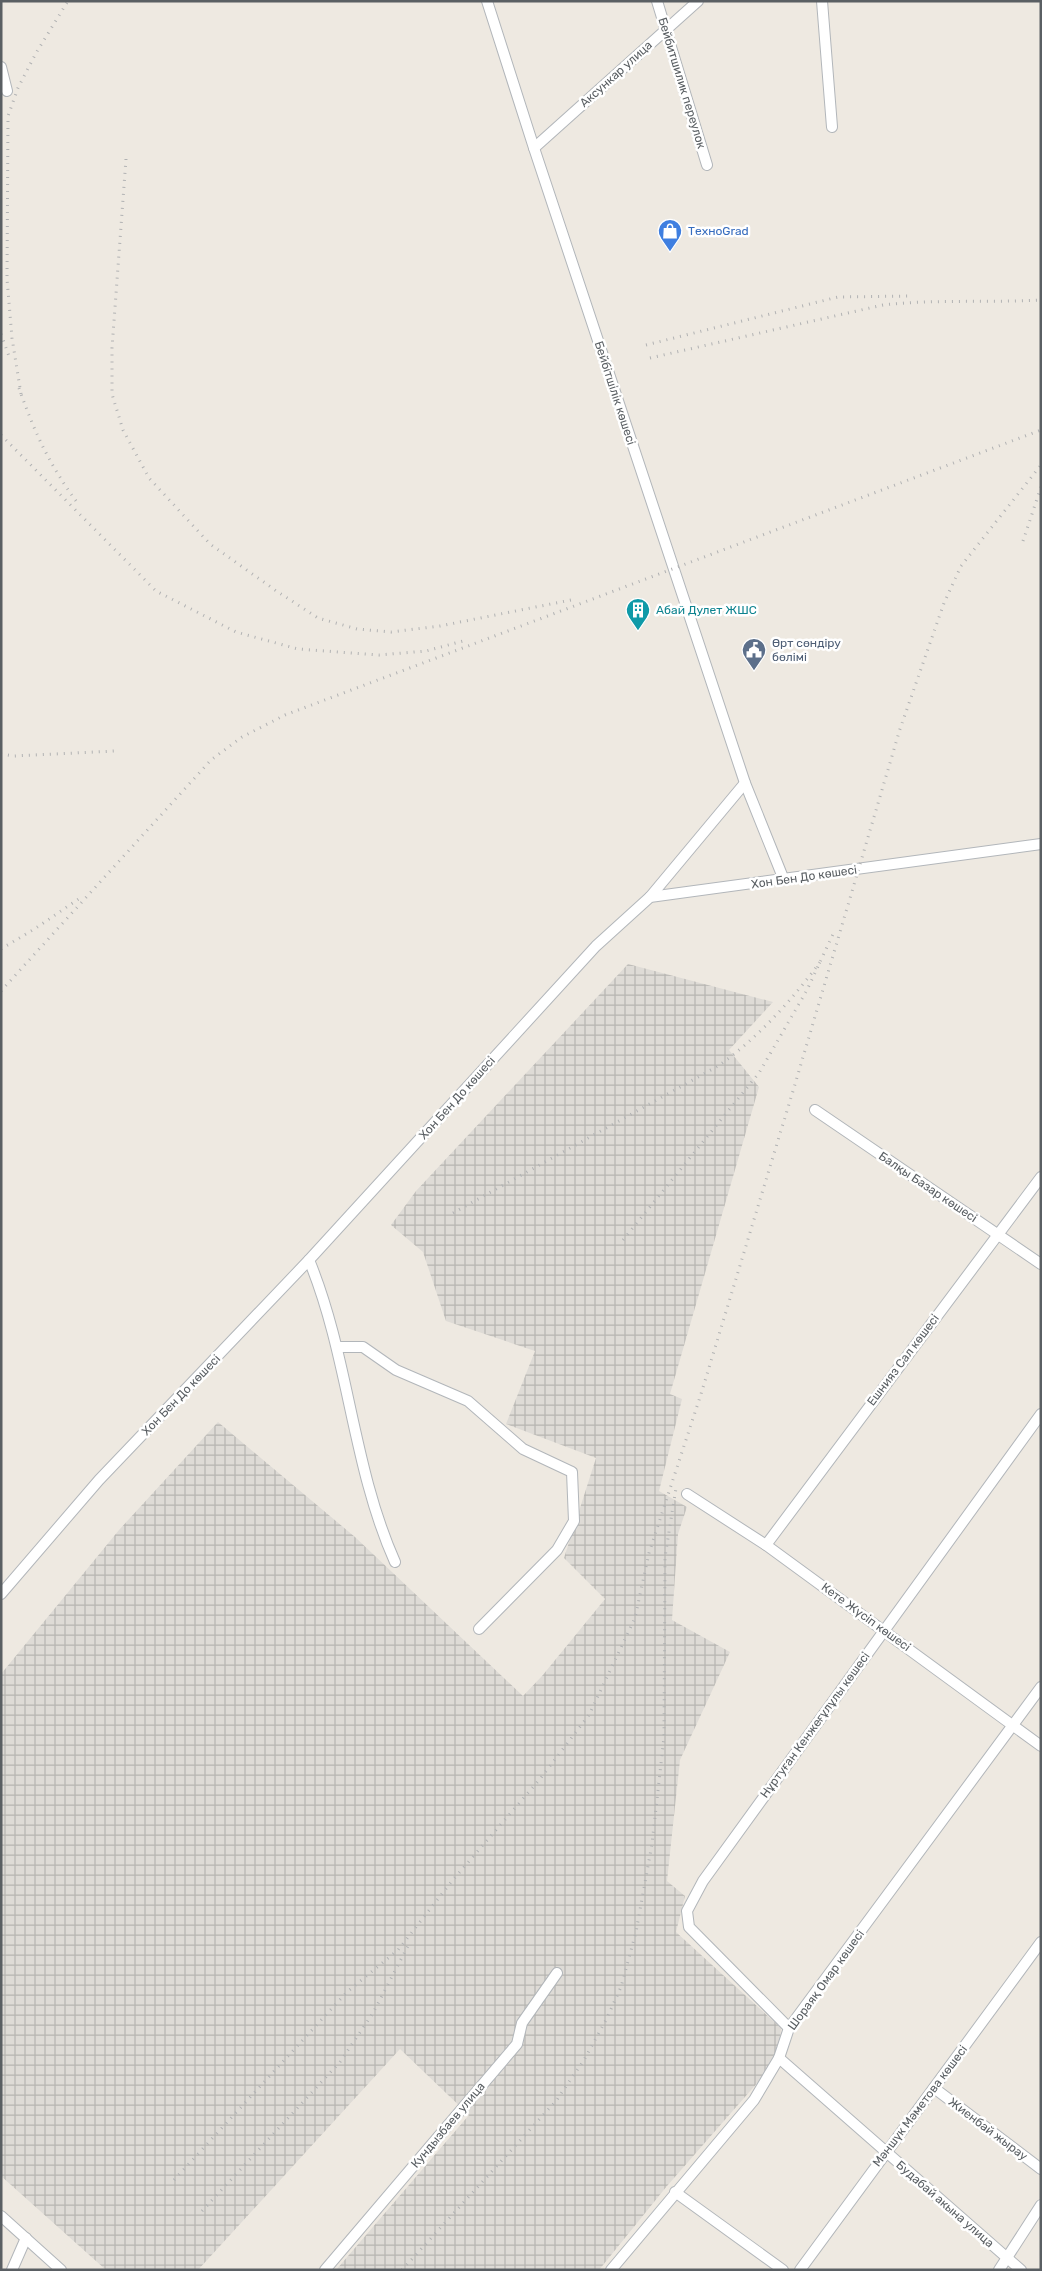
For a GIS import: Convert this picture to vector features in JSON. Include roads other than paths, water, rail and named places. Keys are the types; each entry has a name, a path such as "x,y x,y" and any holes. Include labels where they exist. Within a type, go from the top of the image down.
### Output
{"street":[{"name":"Бейбітшілік көшесі","path":"487,1 745,783 784,880"},
{"name":"Бейбитшилик переулок","path":"657,1 707,165"},
{"name":"Аксункар улица","path":"534,148 698,1"},
{"path":"822,1 832,128"},
{"path":"1,67 7,91"},
{"path":"650,897 745,783"},
{"name":"Хон Бен До көшесі","path":"1,1594 99,1480 309,1260 596,946 650,897 1041,844"},
{"name":"Балқы Базар көшесі","path":"815,1110 1041,1264"},
{"name":"Ешнияз Сал көшесі","path":"766,1545 1041,1176"},
{"path":"309,1260 320,1287 337,1347 380,1530 394,1562"},
{"path":"337,1347 363,1347 396,1370 468,1401 523,1449 572,1472 574,1521 557,1550 479,1629"},
{"name":"Нұртуған Кенжеғұлұлы көшесі","path":"789,2028 689,1927 688,1911 703,1881 1041,1414"},
{"name":"Кете Жүсіп көшесі","path":"687,1494 766,1545 1041,1746"},
{"name":"Шораяқ Омар көшесі","path":"610,2270 754,2100 779,2058 789,2028 1041,1687"},
{"name":"Мәншүк Мәметова көшесі","path":"800,2270 1041,1942"},
{"name":"Кундызбаев улица","path":"325,2270 517,2044 522,2022 557,1973"},
{"name":"Будабай акына улица","path":"779,2058 1021,2270"},
{"name":"Жиенбай жырау","path":"934,2088 1041,2169"},
{"path":"675,2192 783,2270"},
{"path":"999,2270 1041,2206"},
{"path":"1,2216 61,2270"},
{"path":"12,2270 26,2238"}],"railway":[{"path":"21,394 12,338 7,279 8,116 18,88 36,53 68,1"},
{"path":"126,159 112,348 112,394 123,430 149,478 210,544 318,618 357,629 391,632 440,626 576,599"},
{"path":"646,345 838,297 912,296"},
{"path":"650,358 883,305 922,302 1041,300"},
{"path":"1,334 10,359"},
{"path":"19,388 44,449 79,505"},
{"path":"1,991 211,760 242,737 285,715 1041,430"},
{"path":"1,435 156,591 236,632 298,649 379,655 426,651 463,641"},
{"path":"174,2180 347,1992 398,1950 452,1881 540,1779 589,1715 635,1618 649,1553 701,1394 900,729 944,603 961,566 1041,465"},
{"path":"1023,541 1041,487"},
{"path":"1,754 14,756 115,751"},
{"path":"1,949 80,898"},
{"path":"623,1240 759,1073 807,990 834,932"},
{"path":"453,1213 718,1066 746,1044 773,1018 820,962"},
{"path":"402,2270 556,2101 584,2060 606,2020 621,1987 636,1932 652,1844 664,1737 665,1557 676,1488"},
{"path":"202,2211 340,2062 373,2013 409,1944"}],"place":[{"name":"ТехноGrad","path":"670,252"},
{"name":"Абай Дулет ЖШС","path":"638,631"},
{"name":"Өрт сөндіру бөлімі","path":"754,671"}]}
